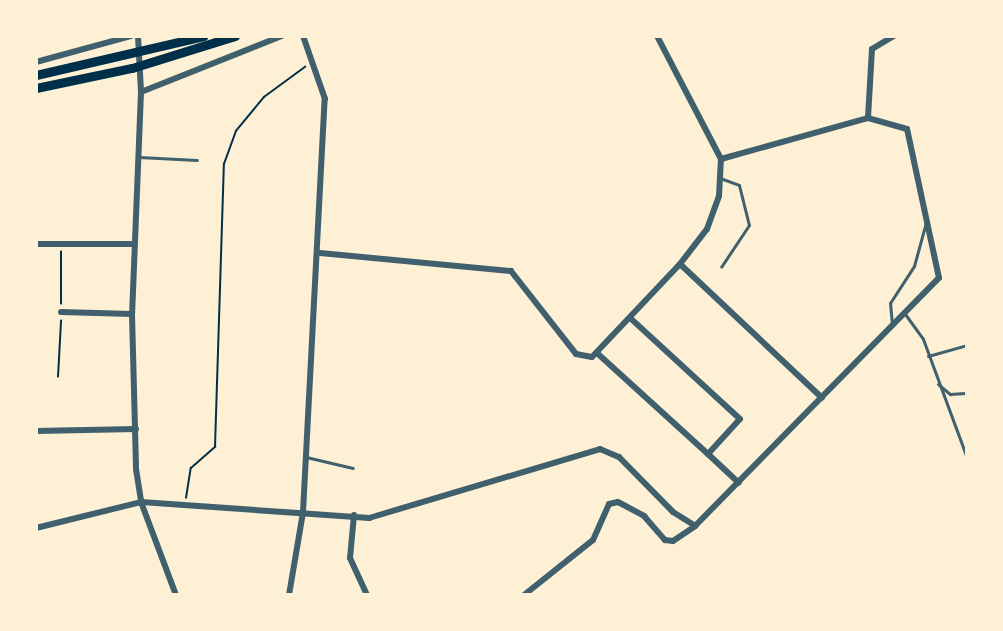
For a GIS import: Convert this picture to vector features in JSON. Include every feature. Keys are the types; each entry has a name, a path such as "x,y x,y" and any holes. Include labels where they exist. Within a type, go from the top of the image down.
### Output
{"highway":[{"path":"36,75 204,36"},
{"path":"36,88 132,69 235,36"}],"street":[{"path":"36,62 131,36"},
{"path":"138,36 141,92 132,314 136,429 141,501 176,595"},
{"path":"141,92 282,36"},
{"path":"289,595 303,512 320,253 325,99 303,36"},
{"path":"320,253 494,269 520,277 576,354 587,359 597,353 680,264 716,211 721,159 657,36"},
{"path":"868,118 872,49 894,36"},
{"path":"524,595 593,540 609,504 618,502 644,516 665,540 673,541 695,526 939,278 928,217 907,129 868,118 721,159"},
{"path":"36,244 134,244"},
{"path":"680,264 822,398"},
{"path":"61,312 132,314"},
{"path":"630,318 740,418 708,454"},
{"path":"597,353 739,483"},
{"path":"36,431 136,429"},
{"path":"36,528 141,501 369,518 600,449 619,457 673,512 695,526"},
{"path":"354,516 350,558 367,595"}],"lane":[{"path":"137,157 197,160"},
{"path":"720,178 739,185 749,225 721,267"},
{"path":"892,327 890,303 914,266 918,237 928,217"},
{"path":"905,314 928,356 967,458"},
{"path":"928,356 967,345"},
{"path":"937,382 950,394 965,393"},
{"path":"306,457 353,468"}],"path":[{"path":"186,503 191,468 214,447 224,164 236,131 264,97 313,61"},
{"path":"58,377 61,244"}]}
